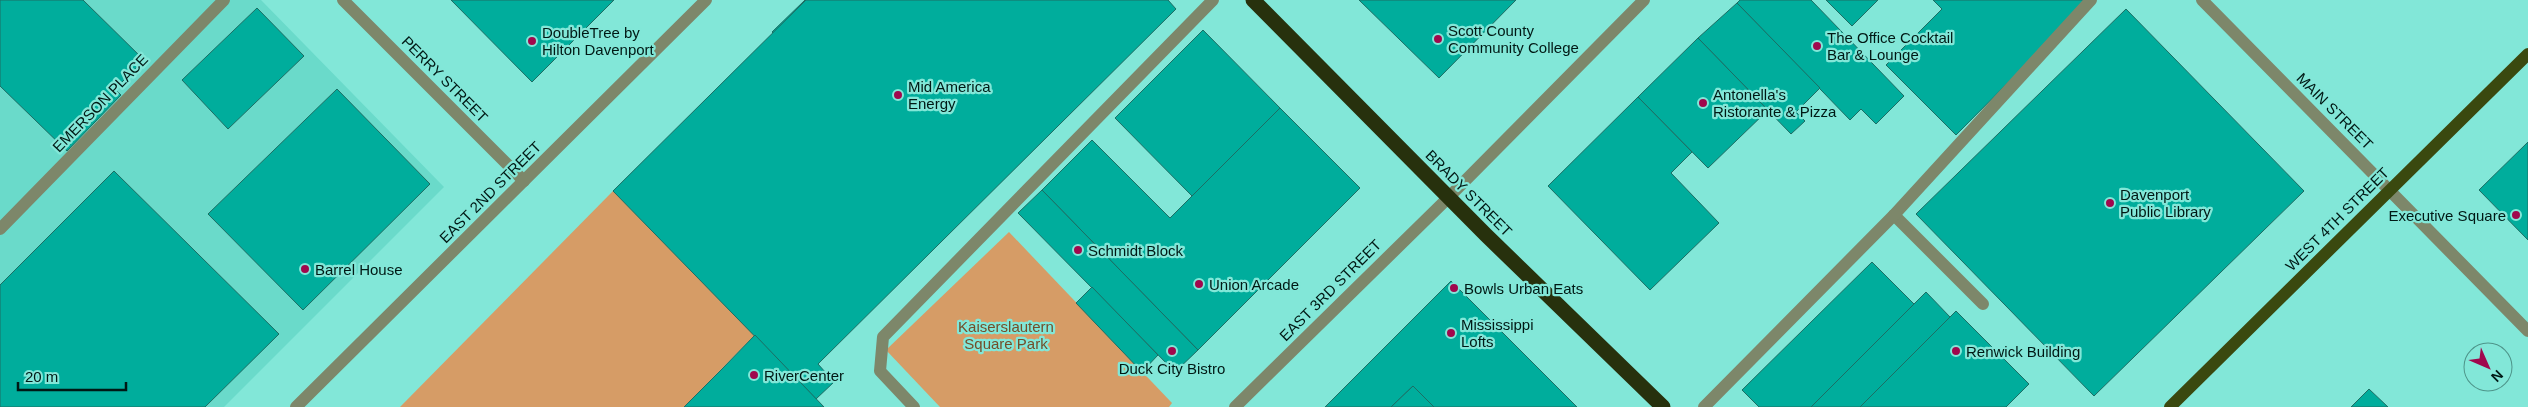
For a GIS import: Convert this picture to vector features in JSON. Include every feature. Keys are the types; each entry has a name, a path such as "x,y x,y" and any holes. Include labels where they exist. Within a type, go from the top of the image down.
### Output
{"highway":[{"name":"BRADY STREET","path":"1253,0 1448,197 1663,407"}],"main road":[{"name":"WEST 4TH STREET","path":"2170,407 2528,54"}],"street":[{"name":"EMERSON PLACE","path":"0,229 224,0"},
{"name":"PERRY STREET","path":"343,0 524,181"},
{"name":"EAST 2ND STREET","path":"296,407 706,0"},
{"path":"914,407 880,371 883,337 1213,0"},
{"name":"EAST 3RD STREET","path":"1235,407 1644,0"},
{"path":"1704,407 1894,215 2091,0"},
{"name":"MAIN STREET","path":"2202,0 2528,331"},
{"path":"1894,215 1983,304"}],"shaded area":[{"path":"0,0 261,0 444,187 224,407 0,407"}],"green space":[{"path":"613,191 755,335 684,407 400,407"},
{"name":"Kaiserslautern Square Park","path":"1009,232 1172,403 1169,407 940,407 886,350"}],"building":[{"path":"0,0 83,0 144,60 115,89 121,95 67,151 0,86"},
{"name":"DoubleTree by Hilton Davenport","path":"451,0 614,0 532,82"},
{"name":"Mid America Energy","path":"805,0 1054,0 899,157 772,32"},
{"path":"806,0 1168,0 1176,9 818,364 834,382 816,399 613,191"},
{"name":"Scott County Community College","path":"1359,0 1516,0 1439,78"},
{"name":"The Office Cocktail Bar & Lounge","path":"1740,0 1811,0 1904,96 1876,124 1861,109 1850,120 1737,3"},
{"path":"1826,0 1878,0 1852,26"},
{"path":"1933,0 2090,0 1956,135 1886,65 1942,9"},
{"path":"1737,3 1820,88 1796,112 1805,121 1791,134 1698,38"},
{"path":"257,8 304,56 228,129 182,80"},
{"name":"Davenport Public Library","path":"2126,9 2304,191 2094,396 1916,214"},
{"path":"1203,30 1280,108 1192,196 1115,118"},
{"name":"Antonella's Ristorante & Pizza","path":"1698,38 1768,110 1708,168 1638,97"},
{"path":"337,89 430,184 303,310 208,214"},
{"path":"1638,97 1692,152 1671,173 1719,223 1650,290 1548,186"},
{"name":"Union Arcade","path":"1280,108 1360,188 1198,350 1042,190 1092,140 1170,218"},
{"name":"Executive Square","path":"2528,142 2528,240 2479,190"},
{"path":"114,171 279,334 205,407 0,407 0,285"},
{"name":"Schmidt Block","path":"1042,190 1198,350 1175,372 1018,213"},
{"path":"1872,262 1914,304 1811,407 1759,407 1742,390"},
{"name":"Mississippi Lofts","path":"1451,281 1577,407 1434,407 1413,386 1391,407 1325,407"},
{"path":"1092,287 1158,355 1142,372 1076,303"},
{"path":"1926,292 1950,317 1860,407 1811,407"},
{"name":"Renwick Building","path":"1956,311 2029,384 2006,407 1860,407"},
{"name":"RiverCenter","path":"755,335 824,407 684,407 723,368"},
{"path":"1413,386 1434,407 1391,407"},
{"path":"2369,389 2388,407 2351,407"}],"place":[{"name":"Scott County Community College","path":"1438,39"},
{"name":"DoubleTree by Hilton Davenport","path":"532,41"},
{"name":"The Office Cocktail Bar & Lounge","path":"1817,46"},
{"name":"Mid America Energy","path":"898,95"},
{"name":"Antonella's Ristorante & Pizza","path":"1703,103"},
{"name":"Davenport Public Library","path":"2110,203"},
{"name":"Executive Square","path":"2516,215"},
{"name":"Schmidt Block","path":"1078,250"},
{"name":"Barrel House","path":"305,269"},
{"name":"Union Arcade","path":"1199,284"},
{"name":"Bowls Urban Eats","path":"1454,288"},
{"name":"Mississippi Lofts","path":"1451,333"},
{"name":"Duck City Bistro","path":"1172,351"},
{"name":"Renwick Building","path":"1956,351"},
{"name":"RiverCenter","path":"754,375"}]}
